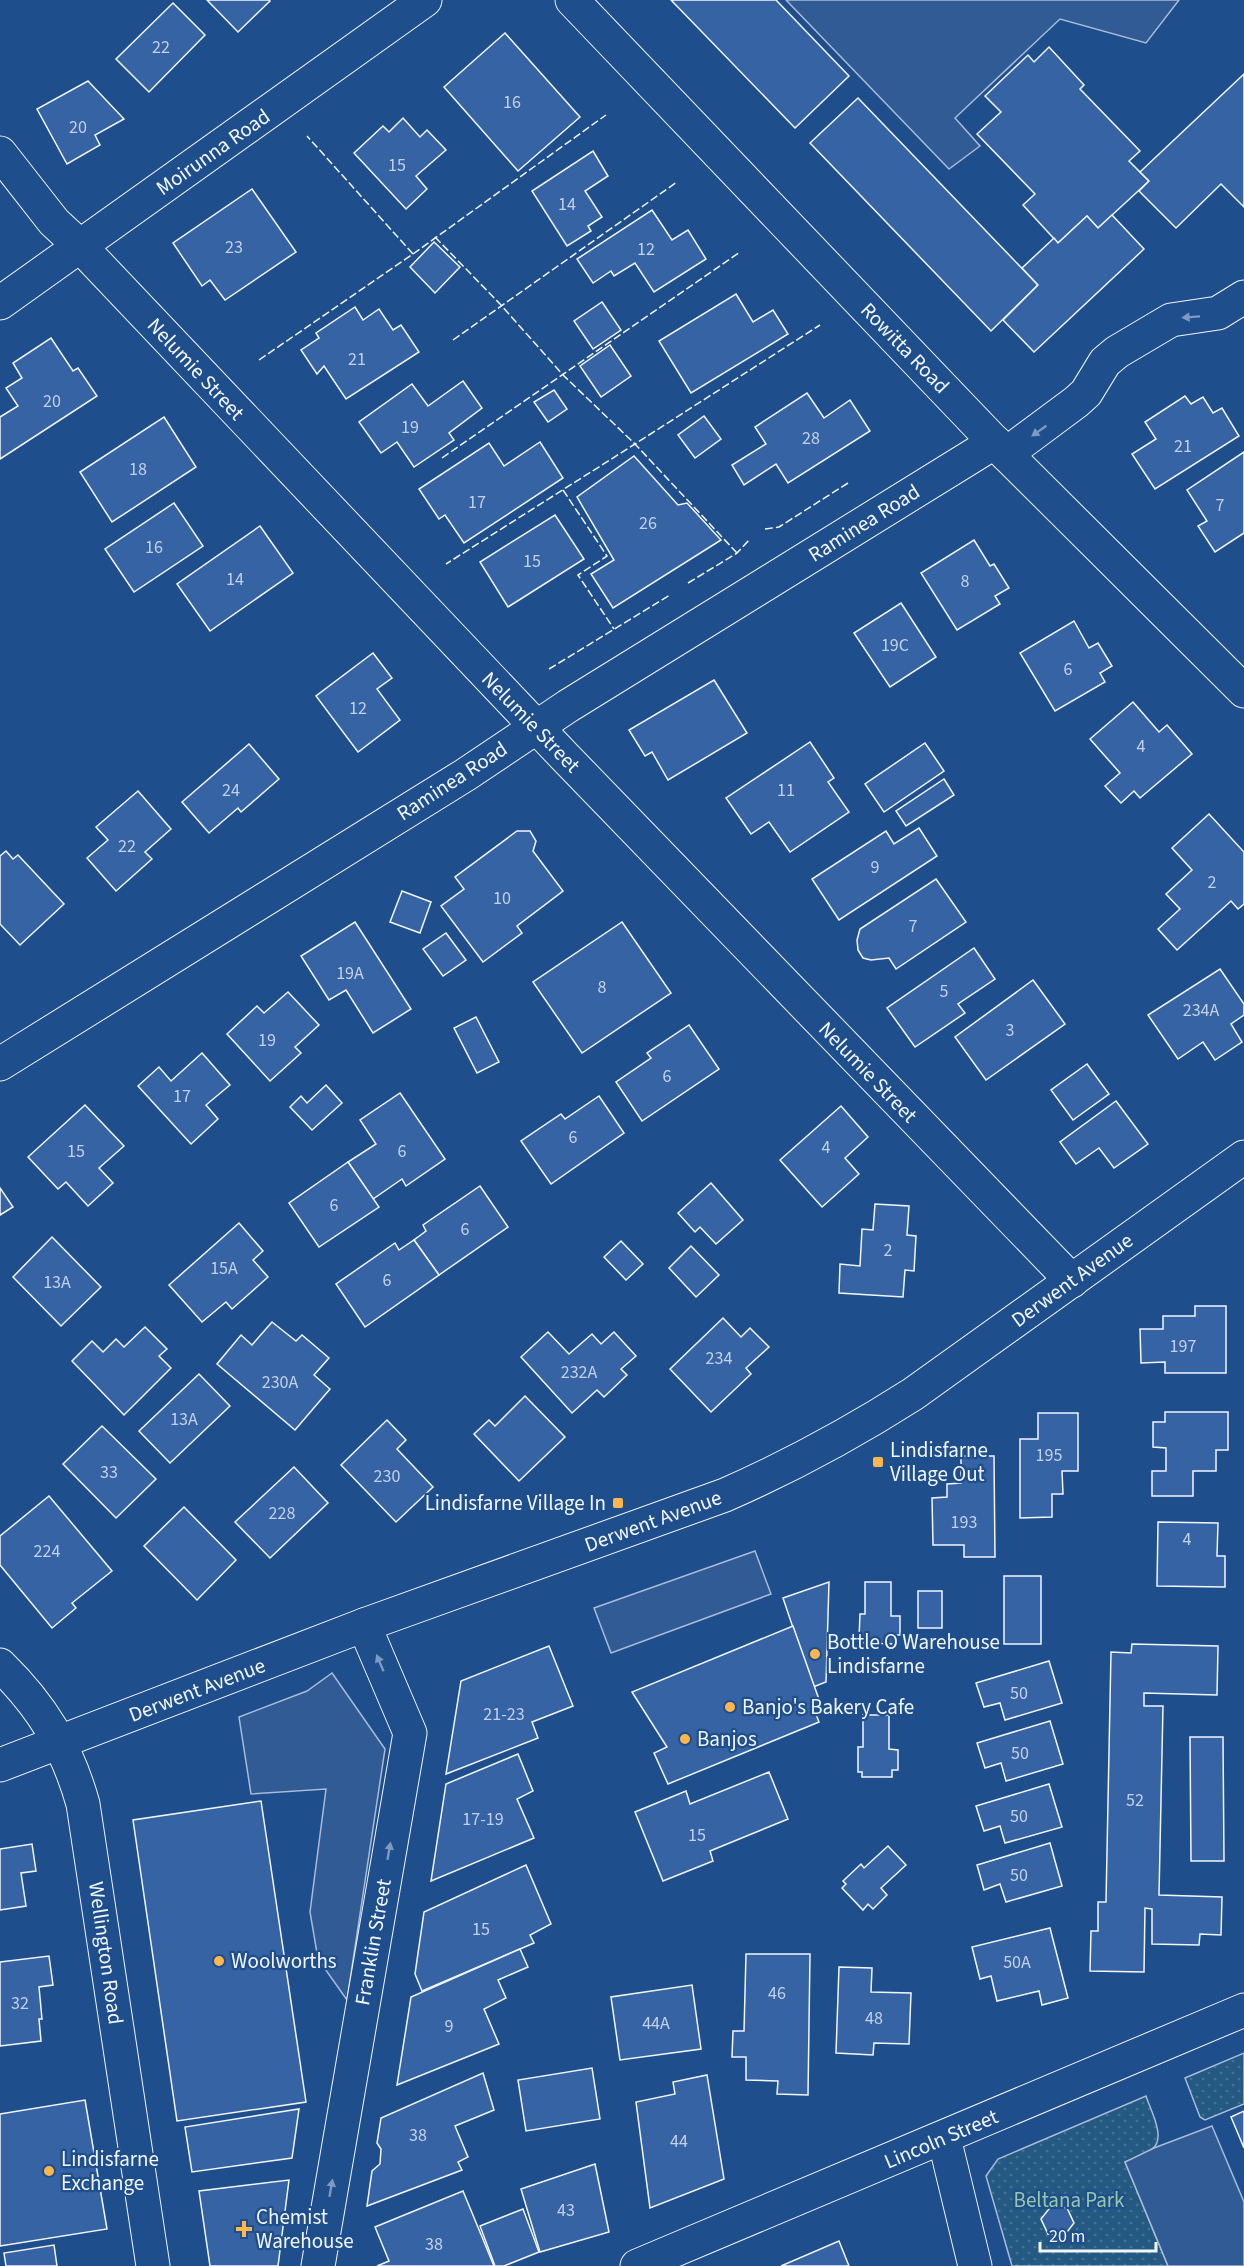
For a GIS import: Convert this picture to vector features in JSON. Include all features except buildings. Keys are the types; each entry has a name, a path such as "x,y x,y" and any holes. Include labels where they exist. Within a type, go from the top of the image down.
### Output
{"street":[{"name":"Moirunna Road","path":"0,303 425,0"},
{"name":"Rowitta Road","path":"572,0 1001,448 1244,691"},
{"name":"Nelumie Street","path":"0,153 47,214 761,962 1072,1281"},
{"name":"Raminea Road","path":"0,1064 465,775 536,727 1076,402 1086,393 1105,362 1117,352 1171,320 1218,313 1244,297"},
{"name":"Derwent Avenue","path":"0,1765 364,1625 725,1495 780,1470 871,1421 913,1394 1244,1157"},
{"name":"Franklin Street","path":"318,2266 410,1733 364,1625"},
{"name":"Wellington Road","path":"0,1665 33,1700 61,1743 75,1777 89,1830 153,2266"},
{"name":"Lincoln Street","path":"637,2266 1244,2010"},
{"path":"944,2138 975,2266"}],"green space":[{"path":"1244,2053 1244,2104 1205,2120 1200,2117 1185,2078"},
{"name":"Beltana Park","path":"1146,2096 1154,2116 1158,2138 1152,2149 1125,2162 1168,2266 1012,2266 986,2176 998,2159"}],"shaded area":[{"path":"786,0 1179,0 1146,43 1060,19 955,118 980,146 949,169"},
{"path":"755,1551 771,1594 611,1653 594,1608"},
{"path":"332,1673 385,1749 347,2000 318,1959 310,1912 326,1789 251,1794 239,1717 307,1691"},
{"path":"1212,2126 1244,2202 1244,2266 1168,2266 1125,2162 1154,2148"}],"fence":[{"path":"413,254 606,115"},
{"path":"259,360 413,254 307,136"},
{"path":"453,340 677,182"},
{"path":"435,237 501,305 563,375 635,444 446,564"},
{"path":"442,458 740,252"},
{"path":"737,553 635,444 820,325"},
{"path":"765,529 779,527 848,483"},
{"path":"563,490 607,556 578,575 614,629"},
{"path":"688,583 737,553 750,539"},
{"path":"549,669 670,595"}],"place":[{"name":"Lindisfarne Village Out","path":"878,1462"},
{"name":"Lindisfarne Village In","path":"618,1503"},
{"name":"Bottle O Warehouse Lindisfarne","path":"815,1654"},
{"name":"Banjo's Bakery Cafe","path":"730,1707"},
{"name":"Banjos","path":"685,1739"},
{"name":"Woolworths","path":"219,1961"},
{"name":"Lindisfarne Exchange","path":"49,2171"},
{"name":"Chemist Warehouse","path":"244,2229"}]}
